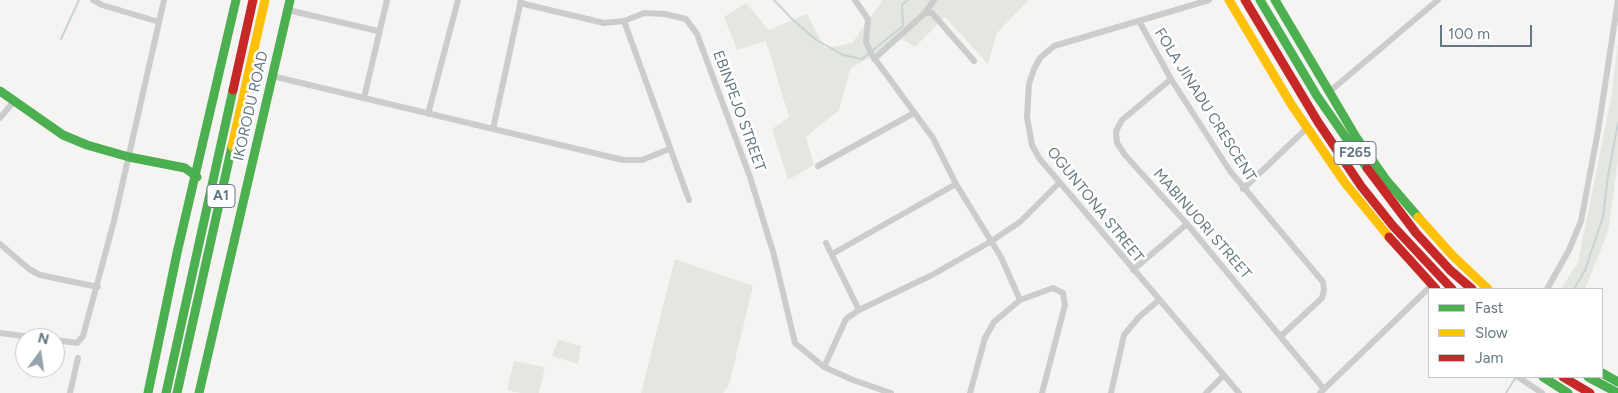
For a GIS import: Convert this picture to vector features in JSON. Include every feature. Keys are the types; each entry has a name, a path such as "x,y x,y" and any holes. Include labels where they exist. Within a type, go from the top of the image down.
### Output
{"main road":[{"path":"148,393 177,254 197,177 236,0"},
{"name":"IKORODU ROAD","path":"166,393 253,0"},
{"name":"IKORODU ROAD","path":"177,393 265,0"},
{"name":"IKORODU ROAD","path":"199,393 290,0"},
{"path":"1229,0 1308,128 1345,183 1383,231 1434,287"},
{"name":"F265","path":"1245,0 1318,122 1361,186 1393,226 1451,288"},
{"name":"F265","path":"1260,0 1317,96 1382,190 1416,233 1450,270 1471,288"},
{"path":"1275,0 1356,137 1387,181 1453,256 1487,288"},
{"path":"0,91 63,135 87,145 129,157 185,168 197,177"},
{"path":"185,168 200,161"},
{"path":"1603,374 1618,382"},
{"path":"1545,378 1568,393"},
{"path":"1565,378 1590,393"},
{"path":"1590,378 1618,393"}],"street":[{"path":"93,0 102,5 159,22"},
{"path":"65,341 77,343 81,341 98,287 164,0"},
{"path":"364,98 378,31 387,0"},
{"path":"428,114 458,0"},
{"path":"855,0 868,19 869,32 866,42 873,57 934,138 956,184 1001,258 1020,300"},
{"path":"873,57 925,13 934,0"},
{"name":"OGUNTONA STREET","path":"1209,0 1054,46 1040,58 1034,69 1027,101 1029,131 1039,158 1239,393"},
{"path":"1329,92 1438,0"},
{"path":"1548,288 1570,250 1581,221 1618,0"},
{"path":"493,128 521,2"},
{"name":"EBINPEJO STREET","path":"521,2 604,23 624,21 644,13 665,14 686,19 697,34 750,177 774,255 795,343 824,367 853,380 891,393"},
{"path":"288,10 378,31"},
{"path":"925,13 932,13 974,61"},
{"path":"624,21 689,200"},
{"name":"FOLA JINADU CRESCENT","path":"1139,21 1171,79 1243,189 1320,277 1324,286 1322,298 1281,336"},
{"path":"272,76 633,161 642,160 669,149"},
{"name":"MABINUORI STREET","path":"1171,79 1122,120 1115,136 1117,143 1125,155 1187,224 1281,336 1322,391"},
{"path":"0,118 14,101"},
{"path":"818,166 914,113"},
{"path":"1243,189 1308,128"},
{"path":"824,367 846,319 859,310 932,275 990,242 1020,222 1060,183"},
{"path":"832,254 956,184"},
{"path":"1133,270 1187,224"},
{"path":"826,243 859,310"},
{"path":"0,244 29,269 40,275 98,287"},
{"path":"970,393 989,330 994,322 1020,300 1053,288 1059,289 1065,298 1065,304 1042,393"},
{"path":"1322,391 1360,352 1428,291"},
{"path":"1423,295 1428,300"},
{"path":"1111,393 1124,335 1134,321 1158,300"},
{"path":"0,333 15,335"},
{"path":"70,393 78,358"},
{"path":"1206,393 1224,375"},
{"path":"1519,378 1542,393"}],"shaded area":[{"path":"883,0 1029,0 997,33 988,64 945,17 915,47 901,38 850,69 839,110 806,137 814,165 788,180 772,129 789,117 766,41 737,50 724,17 746,3 769,30 807,14 825,48 852,43"},
{"path":"1618,43 1618,160 1608,232 1585,288 1562,288 1578,262 1611,98"},
{"path":"675,259 753,286 729,385 723,393 641,393"},
{"path":"558,340 581,346 578,364 552,356"},
{"path":"514,361 545,367 539,393 521,393 507,390"}],"waterway":[{"path":"61,39 79,0"},
{"path":"774,0 815,39 843,55 862,59 869,53"},
{"path":"873,50 903,26 902,5 908,0"},
{"path":"1575,288 1585,270 1603,217 1608,176 1618,123"},
{"path":"1506,393 1515,378"}],"traffic: fast":[{"path":"148,393 177,253 236,0"},
{"path":"199,393 290,0"},
{"path":"1260,0 1317,96 1367,168"},
{"path":"1275,0 1356,137 1387,181 1418,217"},
{"path":"166,393 233,90"},
{"path":"0,91 63,135 87,145 129,157 185,168 197,177"},
{"path":"177,393 232,146"},
{"path":"1603,374 1618,382"},
{"path":"1545,378 1568,393"},
{"path":"1590,378 1618,393"}],"traffic: slow":[{"path":"232,146 265,0"},
{"path":"1229,0 1291,104 1345,183 1389,237"},
{"path":"1418,217 1453,256 1487,288"}],"traffic: jam":[{"path":"233,90 253,0"},
{"path":"1245,0 1318,122 1361,186 1393,226 1451,288"},
{"path":"1367,168 1416,233 1450,270 1471,288"},
{"path":"1389,237 1435,288"},
{"path":"1565,378 1590,393"}]}
